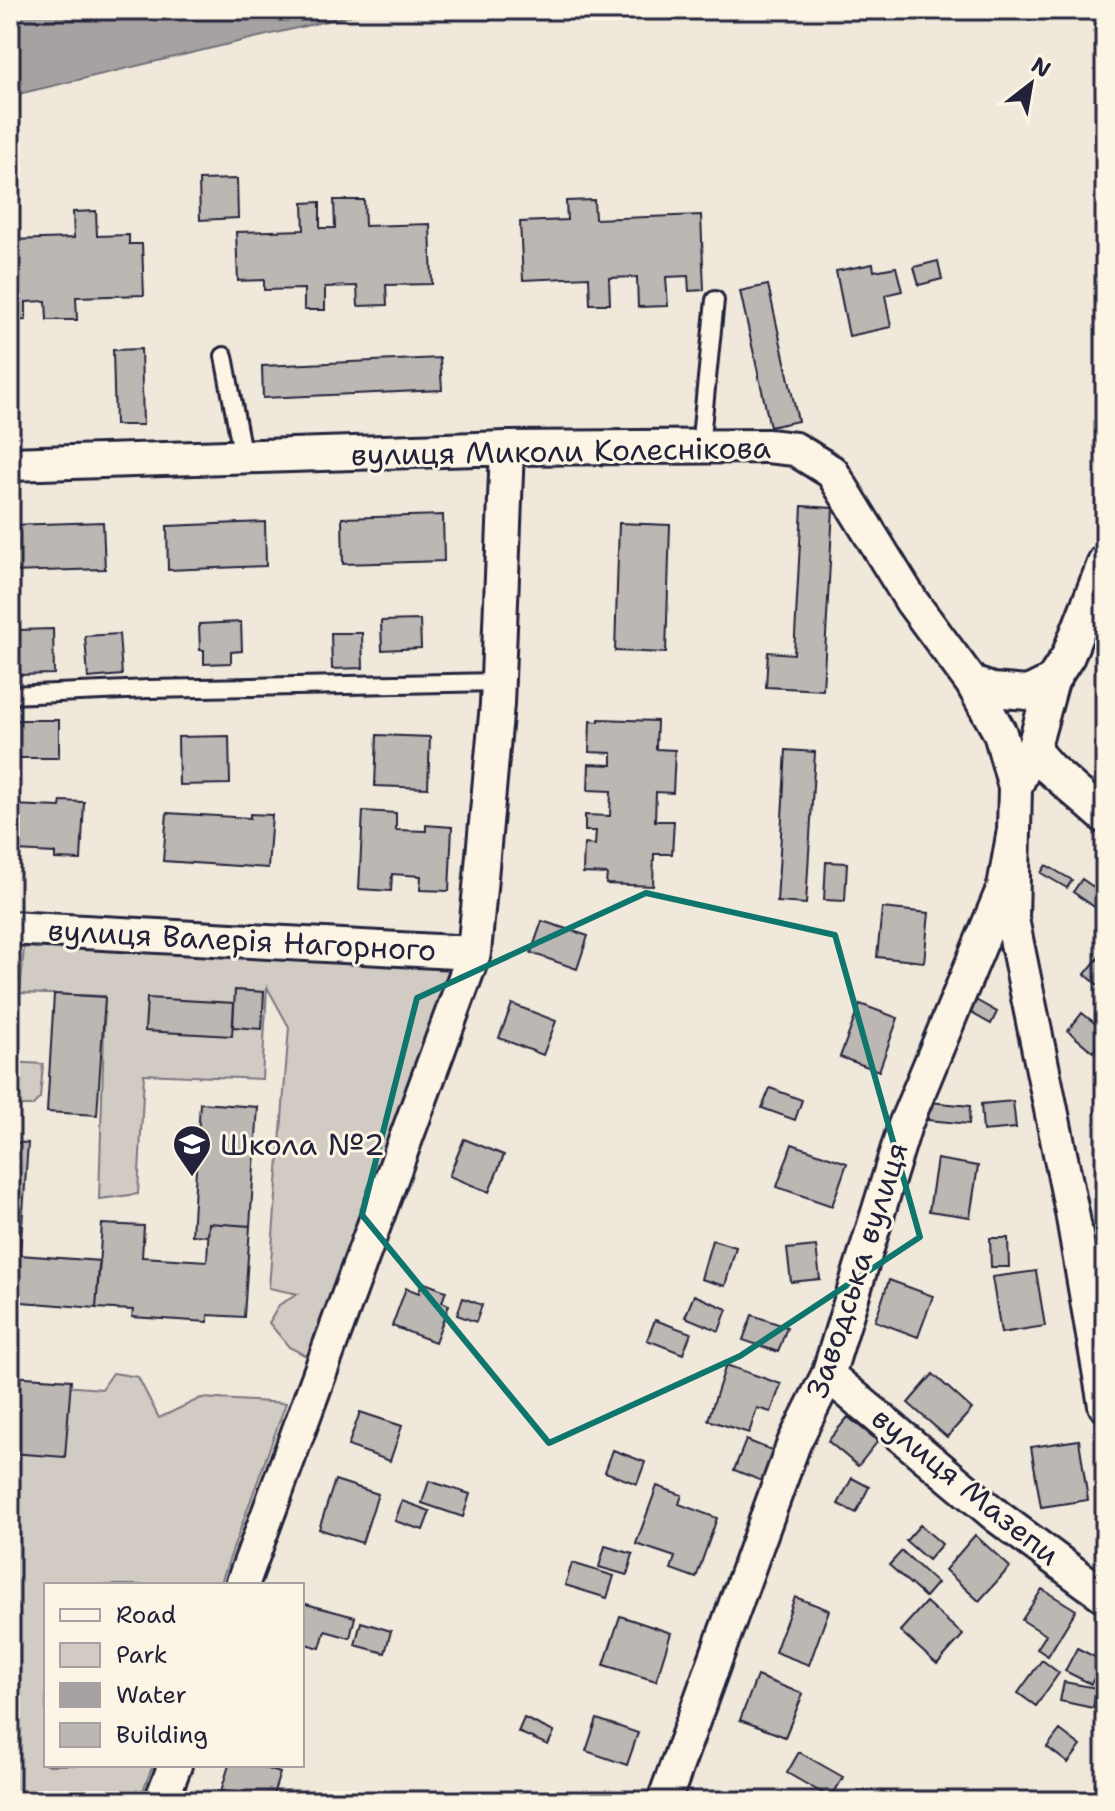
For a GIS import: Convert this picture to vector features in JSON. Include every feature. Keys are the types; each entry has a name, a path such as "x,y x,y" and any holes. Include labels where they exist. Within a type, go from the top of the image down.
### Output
{"street":[{"name":"вулиця Миколи Колеснікова","path":"10,464 507,448 767,446 795,449 832,472 912,602 982,687 1000,733 1015,787"},
{"path":"243,1583 474,953 498,682 507,448"},
{"path":"1105,561 1068,656 1052,681 1033,750 1015,787 1012,919 1072,1212 1105,1405"},
{"path":"982,687 1028,693 1052,681"},
{"path":"1033,750 1105,817"},
{"name":"Заводська вулиця","path":"664,1801 794,1443 828,1375 905,1125 1004,887 1014,830"},
{"name":"вулиця Валерія Нагорного","path":"10,928 474,953"},
{"name":"вулиця Мазепи","path":"828,1375 998,1517 1105,1596"},
{"path":"161,1801 174,1767"}],"lane":[{"path":"700,447 715,300"},
{"path":"224,356 243,458"},
{"path":"10,695 164,688 498,682"}],"highlighted area":[{"path":"646,893 835,935 920,1237 740,1356 549,1443 362,1215 417,998"}],"green space":[{"path":"100,925 437,946 453,979 316,1361 289,1347 269,1323 279,1305 298,1294 269,1288 289,1027 267,987 262,1079 144,1074 138,1194 99,1199 105,996 20,993 24,947 90,949"},
{"path":"10,1062 43,1064 40,1098 32,1106 10,1106"},
{"path":"113,1373 138,1377 159,1418 201,1398 286,1403 221,1583 44,1583 44,1767 152,1767 139,1801 10,1801 10,1382 102,1389"}],"water":[{"path":"10,10 373,10 10,96"}],"building":[{"path":"237,179 238,218 200,220 199,180"},
{"path":"334,200 364,200 365,226 430,224 432,284 386,285 387,305 358,306 357,286 325,287 325,310 304,310 304,289 264,290 264,280 238,281 236,232 304,230 303,203 320,202 320,228 335,228"},
{"path":"594,200 595,219 701,215 704,290 689,291 688,276 666,277 668,306 638,307 637,277 609,278 610,304 590,304 589,277 523,280 520,222 567,220 566,201"},
{"path":"96,211 97,236 129,235 129,244 142,244 144,295 76,297 77,320 47,320 46,301 26,302 26,320 10,321 10,240 74,238 73,212"},
{"path":"938,261 942,279 919,285 914,267"},
{"path":"873,264 874,271 896,267 902,291 885,295 891,327 849,336 836,271"},
{"path":"768,285 798,421 770,427 740,291"},
{"path":"141,349 143,425 115,425 113,350"},
{"path":"440,358 442,390 263,398 262,366"},
{"path":"10,368 16,368 19,424 10,425"},
{"path":"802,506 833,508 823,690 766,687 768,652 794,654"},
{"path":"443,515 444,561 343,564 342,518"},
{"path":"103,522 105,569 10,572 10,525"},
{"path":"265,522 266,566 168,570 167,526"},
{"path":"619,523 670,525 666,653 615,651"},
{"path":"420,620 421,648 382,650 381,621"},
{"path":"241,622 242,651 231,652 231,663 204,664 199,624"},
{"path":"53,629 54,674 18,675 17,630"},
{"path":"331,633 362,633 363,668 332,669"},
{"path":"119,634 122,675 88,678 85,636"},
{"path":"599,719 657,721 656,749 675,750 673,793 656,792 655,821 674,821 672,854 654,854 653,886 606,884 607,874 583,873 584,844 595,845 596,831 585,831 585,815 610,816 611,791 588,790 589,764 612,765 612,753 589,752 590,721 599,722"},
{"path":"15,720 59,720 59,758 15,758"},
{"path":"377,735 430,737 428,788 375,786"},
{"path":"229,736 230,784 179,785 178,737"},
{"path":"786,750 815,752 806,904 777,902"},
{"path":"10,800 12,805 60,807 61,801 84,802 81,860 55,859 55,853 16,851 15,864 10,863"},
{"path":"363,811 396,813 396,830 426,831 426,825 452,827 449,891 420,890 421,876 392,874 391,891 359,889"},
{"path":"167,813 250,818 250,814 272,815 268,868 163,861"},
{"path":"826,862 847,863 845,901 824,900"},
{"path":"1046,865 1072,880 1067,888 1041,873"},
{"path":"1082,879 1105,895 1096,908 1073,892"},
{"path":"882,908 929,913 924,962 877,957"},
{"path":"542,921 588,936 577,969 531,953"},
{"path":"1105,953 1105,991 1085,974"},
{"path":"10,965 17,965 16,997 10,996"},
{"path":"235,990 264,992 262,1029 233,1027"},
{"path":"54,994 105,997 97,1115 47,1112"},
{"path":"147,998 234,1003 232,1036 145,1031"},
{"path":"974,999 997,1012 991,1024 968,1011"},
{"path":"512,1004 556,1021 543,1055 499,1038"},
{"path":"860,1004 898,1018 879,1071 840,1057"},
{"path":"1082,1013 1105,1031 1105,1037 1093,1052 1068,1031"},
{"path":"770,1088 802,1100 795,1120 762,1108"},
{"path":"1013,1101 1016,1128 983,1131 981,1104"},
{"path":"929,1102 970,1106 969,1124 928,1120"},
{"path":"200,1103 258,1107 250,1226 209,1223 208,1236 192,1235"},
{"path":"464,1139 504,1155 489,1192 449,1176"},
{"path":"10,1142 28,1143 20,1255 100,1261 96,1308 10,1301"},
{"path":"792,1144 847,1163 832,1206 777,1187"},
{"path":"937,1159 978,1166 970,1217 929,1211"},
{"path":"209,1223 250,1226 244,1317 208,1315 208,1322 132,1317 133,1310 96,1308 102,1224 144,1226 142,1257 207,1261"},
{"path":"990,1238 1008,1238 1009,1267 991,1267"},
{"path":"712,1240 736,1247 725,1286 701,1279"},
{"path":"816,1246 820,1279 791,1282 787,1249"},
{"path":"1036,1271 1045,1326 1001,1333 992,1277"},
{"path":"889,1280 933,1296 918,1337 875,1321"},
{"path":"422,1282 446,1291 442,1302 449,1305 435,1342 392,1326 406,1288 419,1293"},
{"path":"694,1295 727,1309 719,1331 685,1317"},
{"path":"463,1298 482,1305 476,1322 457,1315"},
{"path":"752,1315 787,1327 778,1352 743,1340"},
{"path":"655,1320 691,1333 683,1354 647,1340"},
{"path":"726,1365 781,1384 771,1412 757,1408 749,1433 708,1420"},
{"path":"933,1374 972,1409 947,1437 908,1403"},
{"path":"10,1376 71,1380 65,1457 10,1453"},
{"path":"360,1412 402,1426 390,1461 348,1446"},
{"path":"848,1417 878,1441 858,1466 828,1441"},
{"path":"746,1440 774,1451 762,1481 734,1470"},
{"path":"1079,1440 1088,1500 1041,1507 1031,1447"},
{"path":"613,1450 645,1462 637,1484 605,1472"},
{"path":"852,1478 869,1487 856,1513 838,1504"},
{"path":"335,1480 378,1494 362,1543 319,1529"},
{"path":"429,1481 470,1494 463,1517 422,1503"},
{"path":"657,1486 682,1495 679,1504 717,1518 696,1578 671,1569 675,1557 636,1544"},
{"path":"402,1501 430,1511 423,1530 395,1521"},
{"path":"920,1525 942,1544 928,1560 906,1541"},
{"path":"975,1535 1010,1567 979,1601 945,1570"},
{"path":"605,1546 633,1554 627,1575 599,1567"},
{"path":"902,1551 937,1583 925,1597 889,1565"},
{"path":"572,1563 614,1576 607,1598 565,1585"},
{"path":"1042,1589 1076,1610 1048,1656 1037,1649 1046,1635 1022,1620"},
{"path":"795,1597 829,1610 809,1665 775,1652"},
{"path":"926,1602 963,1635 937,1664 900,1631"},
{"path":"304,1604 355,1617 350,1638 325,1631 320,1648 304,1644"},
{"path":"620,1616 671,1633 656,1681 604,1665"},
{"path":"361,1622 391,1631 385,1653 355,1645"},
{"path":"1077,1648 1103,1661 1091,1684 1065,1671"},
{"path":"1042,1660 1059,1673 1036,1706 1018,1693"},
{"path":"757,1676 803,1694 785,1737 740,1720"},
{"path":"1064,1682 1097,1688 1093,1708 1060,1701"},
{"path":"524,1718 554,1732 548,1745 518,1732"},
{"path":"597,1719 638,1733 627,1765 586,1751"},
{"path":"1060,1730 1081,1746 1068,1763 1047,1747"},
{"path":"1105,1740 1105,1773 1100,1772"},
{"path":"799,1752 843,1777 831,1798 787,1773"},
{"path":"228,1767 261,1767 280,1773 271,1801 218,1801"}],"place":[{"name":"Школа №2","path":"192,1178"}]}
